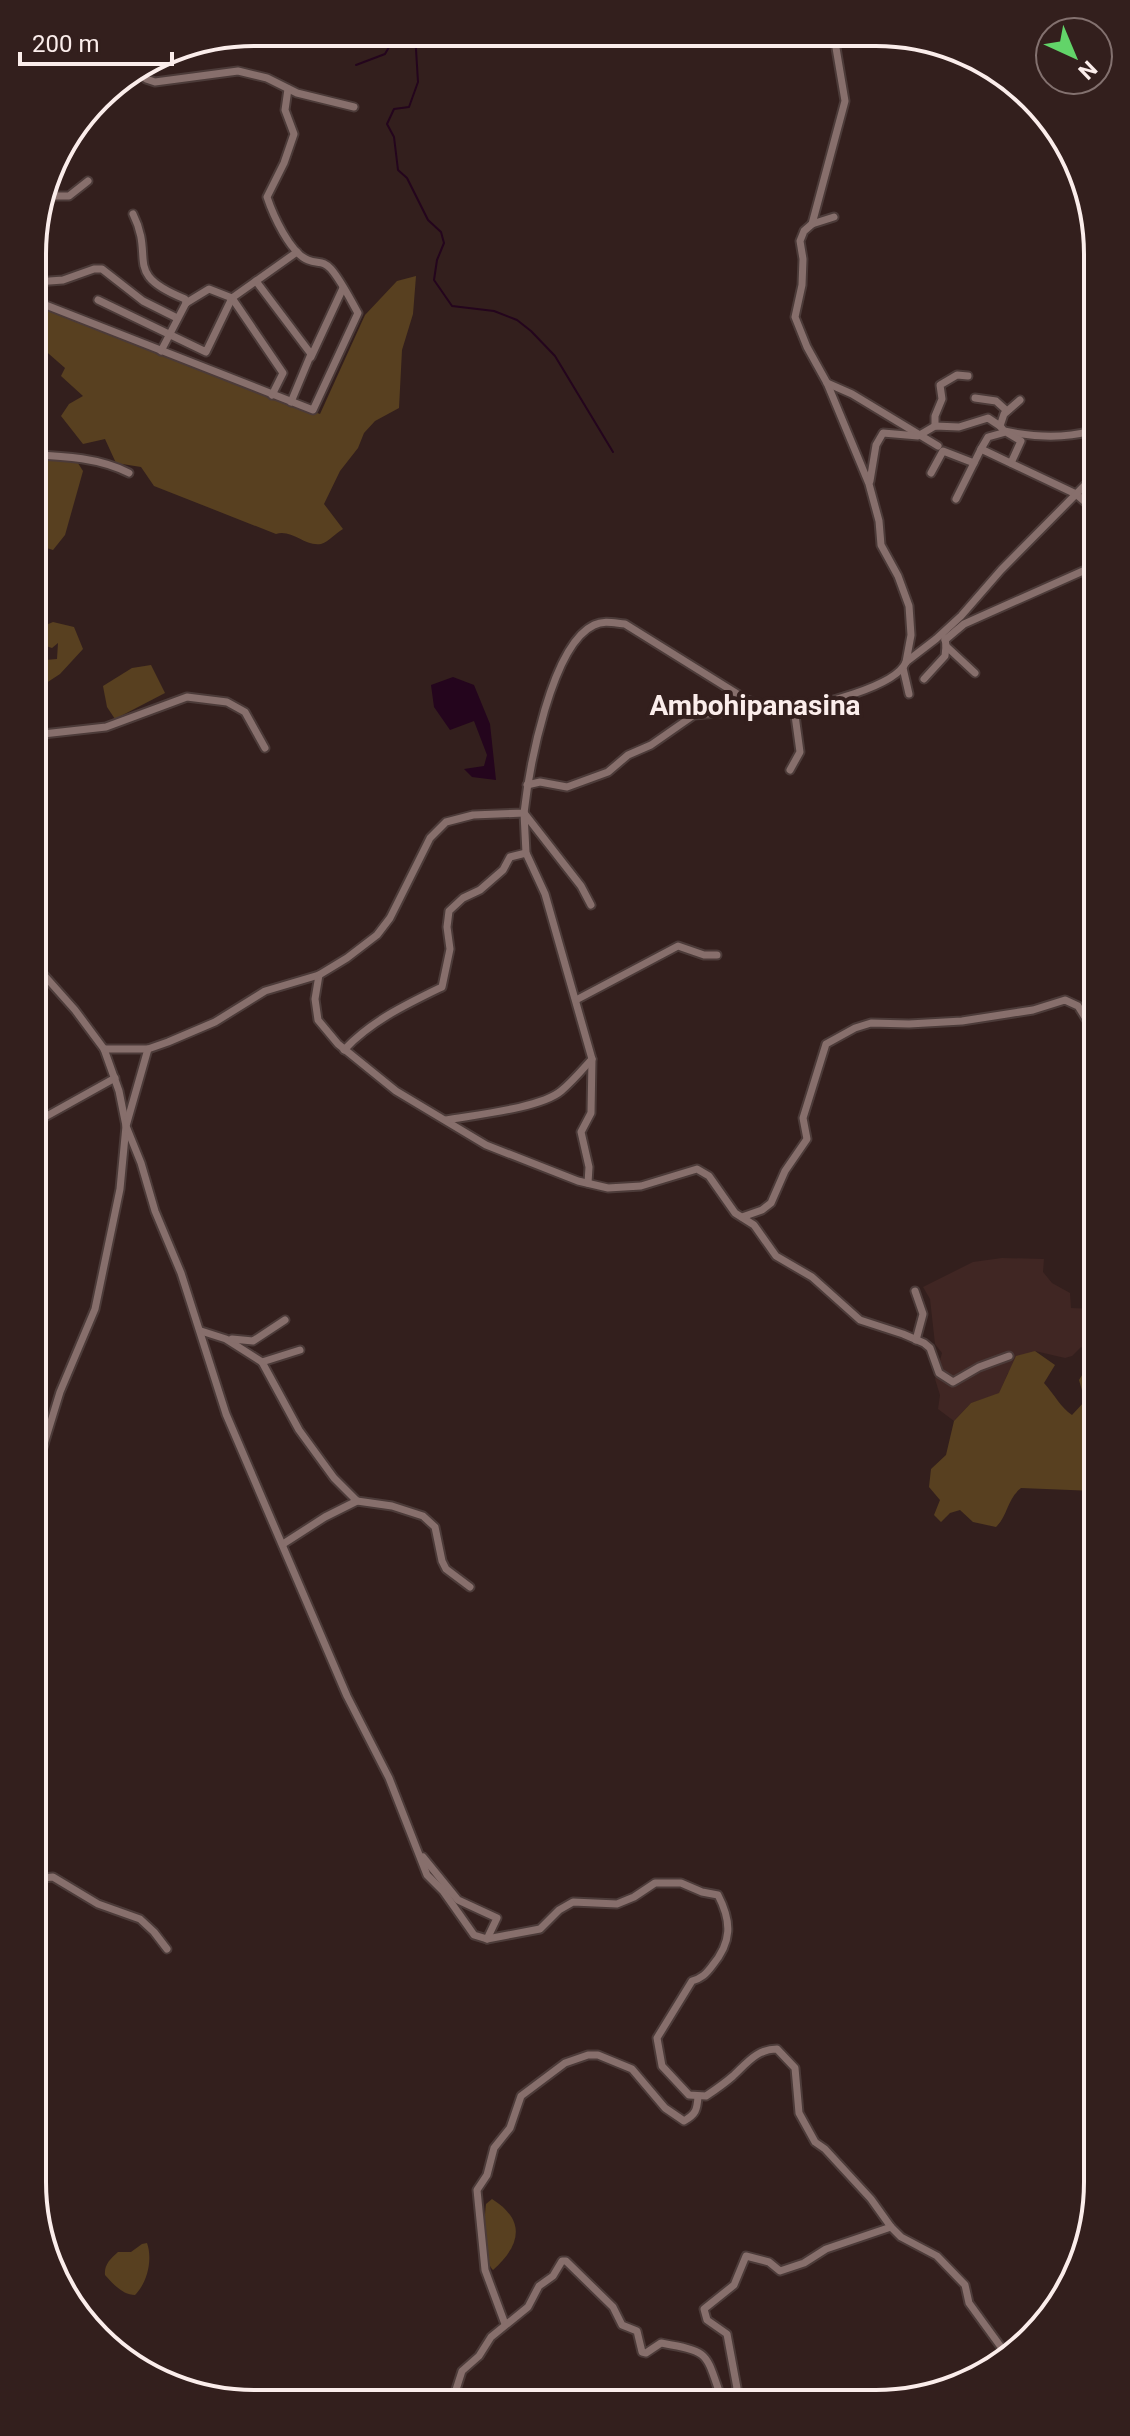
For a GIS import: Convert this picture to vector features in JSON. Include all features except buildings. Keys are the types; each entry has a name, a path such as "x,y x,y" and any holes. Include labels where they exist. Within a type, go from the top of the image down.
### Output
{"street":[{"path":"812,224 845,101 836,46"},
{"path":"145,77 155,82 238,71 267,78 306,96 354,107"},
{"path":"46,305 313,410 358,313 330,269 321,261 309,261 297,252 274,218 267,197 294,134 285,110 288,89"},
{"path":"54,196 69,196 88,181"},
{"path":"133,214 141,234 147,277 159,287 185,299 186,303"},
{"path":"834,217 812,224 804,231 800,241 802,285 795,317 827,383 869,484 879,521 881,545 898,576 909,606 911,635 904,665 909,694"},
{"path":"98,300 206,352 232,298 297,252"},
{"path":"46,281 63,280 102,269 143,301 177,318"},
{"path":"256,281 311,357"},
{"path":"291,402 343,288"},
{"path":"161,351 186,303 209,289 232,298 283,373 272,395"},
{"path":"935,426 935,416 942,399 940,385 957,375 968,376"},
{"path":"827,383 852,394 938,446"},
{"path":"975,398 996,401 1007,411"},
{"path":"1003,429 1004,414 1020,400"},
{"path":"869,484 876,445 883,433 918,436 935,426 959,427 988,418 1021,441 1011,463"},
{"path":"956,499 988,437 1003,429 1068,437 1084,433"},
{"path":"981,449 1076,494 1084,501"},
{"path":"931,473 943,451 974,463"},
{"path":"46,455 115,466 129,473"},
{"path":"924,679 945,656 945,639 1001,570 1084,486"},
{"path":"588,1183 589,1167 581,1132 591,1113 592,1059 545,894 526,853 524,813 527,785 557,671 570,649 592,625 606,621 625,624 752,702 766,707 794,708 844,697 889,679 904,665 964,624 1084,571"},
{"path":"945,639 975,673"},
{"path":"46,734 106,727 187,697 227,702 245,712 265,748"},
{"path":"527,785 540,782 567,787 608,772 628,755 651,745 694,715 742,711 752,702"},
{"path":"790,770 800,752 794,708"},
{"path":"524,813 581,886 591,905"},
{"path":"104,1049 148,1049 215,1022 265,991 319,975 377,935 390,918 430,838 446,822 473,815 524,813"},
{"path":"344,1050 360,1033 442,987 450,949 449,911 503,870 510,857 526,853"},
{"path":"576,1000 678,946 704,955 717,955"},
{"path":"319,975 315,999 318,1020 344,1050 396,1091 486,1145 608,1188 641,1186 697,1169 709,1176 721,1196 754,1225 776,1256 812,1277 860,1320 930,1348 939,1373 953,1382 979,1367 1009,1356"},
{"path":"46,977 104,1049 115,1078 126,1126 155,1211 181,1273 226,1414 347,1696 389,1778 427,1875 443,1891 474,1935 487,1939 540,1929 559,1910 573,1902 617,1904 655,1883 681,1883 718,1895 728,1914 729,1928 723,1952 702,1978 692,1981 657,2038 662,2066 689,2095 706,2096 758,2054 767,2049 777,2049 795,2068 799,2113 815,2142 871,2199 901,2237 937,2256 965,2285 969,2303 1001,2348"},
{"path":"742,1217 771,1203 785,1171 807,1139 803,1118 826,1044 840,1035 871,1023 962,1021 1033,1010 1065,1000 1078,1006 1084,1016"},
{"path":"46,1438 60,1392 95,1309 120,1189 126,1126 148,1049"},
{"path":"446,1120 527,1105 552,1097 592,1059"},
{"path":"46,1116 115,1078"},
{"path":"915,1291 923,1314 916,1340"},
{"path":"201,1331 226,1339 253,1341 285,1320"},
{"path":"226,1339 262,1362 299,1430 334,1478 357,1501"},
{"path":"262,1362 300,1350"},
{"path":"283,1544 357,1501 392,1506 423,1516 435,1527 446,1569 470,1587"},
{"path":"417,1845 458,1900 497,1918 487,1939"},
{"path":"46,1878 53,1877 98,1904 140,1919 167,1949"},
{"path":"505,2324 485,2270 477,2190 487,2175 494,2148 510,2128 521,2096 557,2067 588,2055 598,2055 632,2069 665,2108 684,2121 697,2111 698,2097"},
{"path":"736,2390 727,2334 707,2320 704,2309 734,2285 746,2256 769,2262 780,2271 804,2263 826,2249 891,2227"},
{"path":"456,2390 462,2371 479,2356 491,2337 528,2307 539,2286 553,2276 562,2261 566,2261 613,2307 622,2325 637,2331 642,2352 646,2353 661,2343 698,2350 704,2354 718,2390"}],"shaded area":[{"path":"416,276 413,314 402,350 399,408 375,421 340,471 324,504 343,529 321,544 309,543 288,534 276,534 154,486 141,467 116,463 105,439 83,444 61,416 69,404 83,396 61,376 65,368 46,351 46,309 320,414 365,315 397,281"},
{"path":"46,453 74,457 83,471 65,535 53,550 46,548"},
{"path":"53,622 74,627 83,649 60,674 46,683 46,660 57,659 58,643 52,648 46,646 46,625"},
{"path":"151,665 165,693 115,719 107,707 103,686 132,668"},
{"path":"453,677 474,685 490,724 496,780 472,777 464,769 484,766 487,755 474,721 450,730 434,707 431,685"},
{"path":"1002,1258 1044,1259 1043,1272 1052,1283 1070,1293 1071,1308 1084,1309 1084,1350 1081,1347 1065,1358 1035,1351 1008,1373 999,1394 971,1403 954,1421 938,1409 940,1395 935,1379 942,1353 935,1344 930,1299 923,1287 973,1262"},
{"path":"1035,1351 1055,1365 1044,1383 1072,1415 1084,1402 1084,1491 1021,1488 996,1527 973,1522 960,1510 950,1513 941,1522 934,1515 940,1500 929,1487 931,1469 946,1455 954,1421 971,1403 999,1393 1016,1356"},
{"path":"1084,1372 1084,1398 1079,1380"},
{"path":"492,2199 511,2216 516,2234 509,2252 493,2270 487,2258 485,2229 486,2204"},
{"path":"147,2243 149,2264 146,2278 135,2295 126,2293 105,2275 107,2265 118,2252 131,2252"}],"waterway":[{"path":"356,65 385,54 390,46"},
{"path":"416,46 418,82 409,107 394,109 387,124 394,137 398,170 407,178 428,220 441,232 444,243 434,280 452,306 494,311 517,320 531,331 555,356 613,452"}],"district":[{"name":"Ambohipanasina","path":"755,705"}]}
